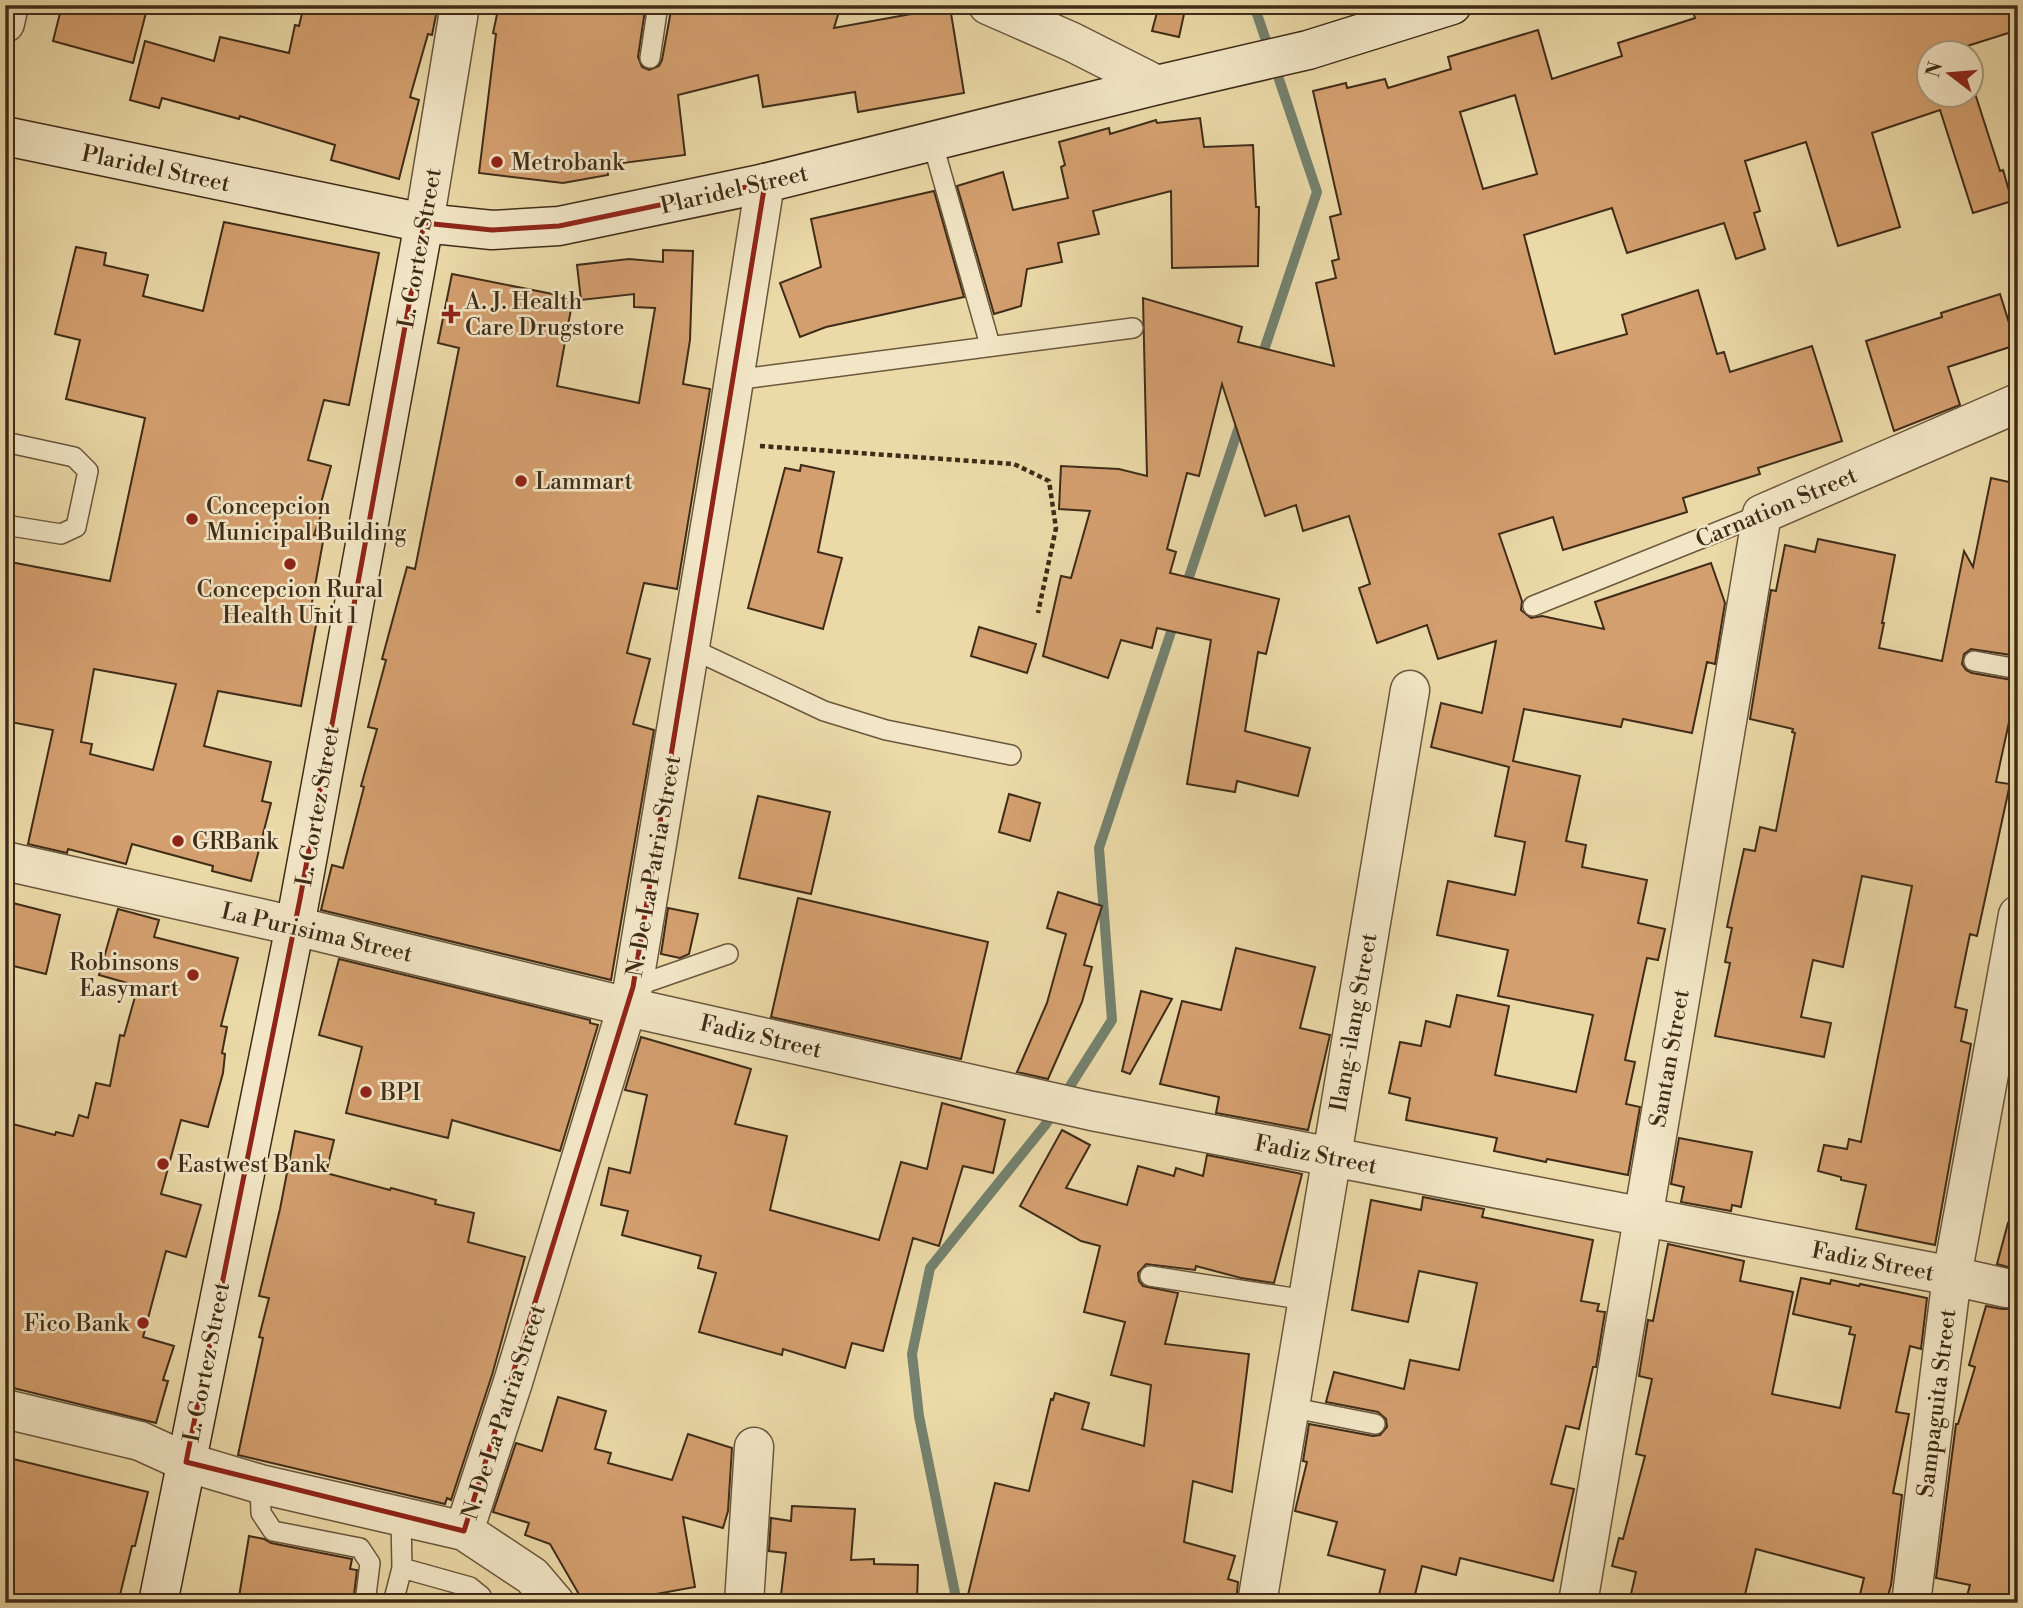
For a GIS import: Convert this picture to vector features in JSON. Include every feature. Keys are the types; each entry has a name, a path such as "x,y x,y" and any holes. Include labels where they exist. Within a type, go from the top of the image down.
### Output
{"street":[{"path":"5,23 9,5"},
{"name":"L. Cortez Street","path":"159,1603 295,926 424,223 460,5"},
{"path":"988,5 1031,14 1157,85"},
{"name":"Plaridel Street","path":"5,136 424,223 492,230 559,226 765,183 1308,50 1452,5"},
{"name":"N. De La Patria Street","path":"464,1531 513,1382 631,997 765,183"},
{"name":"Carnation Street","path":"1762,514 2018,403"},
{"name":"Santan Street","path":"1578,1603 1762,514"},
{"name":"Ilang-ilang Street","path":"1257,1603 1410,690"},
{"name":"La Purisima Street","path":"5,862 631,997"},
{"name":"Sampaguita Street","path":"1911,1603 1952,1276 2018,915"},
{"name":"Fadiz Street","path":"631,997 1091,1111 2006,1288"},
{"path":"5,1409 140,1441 186,1462 260,1484 464,1531 532,1576 555,1603"},
{"path":"744,1603 754,1447"}],"lane":[{"path":"650,58 658,5"},
{"path":"932,141 990,345"},
{"path":"734,380 1133,328"},
{"path":"5,442 74,457 88,471 76,527 61,534 5,525"},
{"name":"Carnation Street","path":"1533,606 1762,514"},
{"path":"690,648 824,711 886,730 1011,755"},
{"path":"1974,661 2018,668"},
{"path":"631,997 728,954"},
{"path":"1150,1276 1306,1300"},
{"path":"1289,1407 1375,1424"},
{"path":"260,1484 261,1513 273,1531 360,1548 370,1563 365,1603"},
{"path":"393,1603 402,1568 401,1516"},
{"path":"402,1568 470,1587 481,1596 480,1603"}],"path":[{"path":"724,443 1014,464 1049,481 1056,528 1038,613"}],"highlighted area":[{"path":"765,183 633,987 464,1531 186,1462 300,899 424,223 492,230 559,226"}],"building":[{"path":"62,5 148,5 133,63 53,41"},
{"path":"304,5 438,5 432,35 428,34 410,97 419,100 399,179 331,160 335,145 240,116 239,119 162,98 159,108 130,100 145,41 214,61 220,37 289,53 295,25 299,26"},
{"path":"499,5 626,5 645,10 638,57 642,67 649,70 659,66 662,60 672,5 841,5 834,28 950,7 964,93 858,112 855,92 763,107 758,75 678,95 685,155 607,165 608,175 563,183 479,173 496,34 493,33"},
{"path":"1159,5 1186,5 1179,37 1152,31"},
{"path":"1691,5 2018,5 2018,30 1984,41 1984,38 1914,38 1914,108 1980,108 2012,201 1973,213 1940,110 1872,133 1900,227 1838,246 1806,142 1745,161 1760,211 1754,213 1765,249 1736,259 1724,223 1627,253 1612,208 1524,235 1555,354 1627,334 1622,315 1698,290 1717,354 1724,352 1730,372 1812,346 1842,441 1758,468 1760,474 1683,498 1687,512 1563,550 1553,517 1499,534 1522,601 1521,610 1531,618 1542,616 1604,629 1595,602 1711,563 1725,603 1715,664 1707,662 1692,733 1623,719 1621,727 1524,709 1513,761 1580,776 1566,841 1586,845 1582,867 1647,880 1638,923 1665,929 1658,960 1647,958 1625,1060 1635,1062 1626,1104 1640,1107 1628,1175 1494,1151 1497,1138 1406,1120 1410,1098 1389,1093 1400,1042 1421,1046 1426,1021 1450,1027 1457,995 1509,1006 1495,1075 1576,1092 1593,1015 1498,996 1508,950 1437,935 1448,881 1515,895 1525,842 1495,836 1509,767 1431,747 1441,703 1482,713 1496,641 1438,659 1427,625 1377,643 1359,588 1370,584 1349,516 1303,531 1296,505 1265,516 1222,384 1199,476 1187,473 1167,549 1176,552 1170,573 1279,599 1266,654 1258,652 1245,731 1310,748 1298,796 1237,781 1235,792 1187,784 1211,640 1157,628 1152,648 1121,640 1108,678 1043,656 1061,576 1071,578 1090,511 1059,509 1061,466 1119,469 1147,476 1143,298 1242,327 1238,342 1334,366 1316,283 1336,278 1332,261 1339,259 1330,217 1341,214 1313,91 1346,83 1347,88 1385,79 1388,88 1451,69 1448,57 1538,30 1552,79 1622,56 1618,43 1695,18","holes":["1515,95 1537,174 1483,189 1460,112"]},
{"path":"1200,118 1204,147 1253,145 1256,207 1259,207 1258,266 1172,268 1171,191 1093,211 1099,234 1058,243 1062,262 1027,269 1021,306 994,314 957,186 1003,172 1013,210 1068,198 1061,167 1065,165 1059,142 1109,128 1110,134 1156,120 1157,123"},
{"path":"934,191 964,297 826,327 800,337 780,283 821,267 811,219"},
{"path":"224,222 379,253 349,405 324,400 308,460 331,466 321,503 325,504 314,535 324,536 311,608 319,609 301,706 218,691 204,746 271,762 262,801 271,803 251,881 212,871 213,866 132,844 126,864 68,849 67,853 28,844 53,730 5,721 5,561 110,581 145,418 66,399 80,340 55,334 76,247 106,253 104,265 148,275 143,296 203,311","holes":["94,669 176,684 153,770 90,754 92,744 81,742"]},
{"path":"663,250 693,251 690,340 683,384 710,389 677,589 644,583 627,653 650,659 633,724 654,730 611,980 321,910 332,865 343,868 377,729 368,727 386,660 382,659 407,567 415,569 459,348 438,343 452,274 573,298 557,386 639,403 655,308 634,307 634,294 581,300 577,265 629,259 663,262"},
{"path":"2000,294 2016,345 1948,367 1960,405 1894,431 1866,341 1942,317 1941,313"},
{"path":"801,465 834,472 818,552 842,558 823,629 748,608 785,468 800,471"},
{"path":"1991,478 2018,484 2018,656 1971,649 1964,654 1962,664 1972,673 2018,681 2018,714 2011,713 1996,782 2010,784 1977,936 1970,934 1955,1007 1967,1010 1961,1041 1971,1044 1935,1245 1856,1229 1866,1185 1841,1180 1841,1177 1818,1171 1824,1145 1847,1149 1849,1139 1861,1142 1912,886 1862,876 1843,967 1813,960 1801,1017 1831,1023 1824,1057 1715,1036 1730,963 1725,962 1732,928 1727,927 1744,849 1755,851 1760,827 1776,831 1795,733 1792,732 1793,729 1750,719 1771,590 1776,591 1785,545 1815,552 1818,539 1895,555 1879,648 1942,661 1964,551 1973,567"},
{"path":"979,627 1036,644 1027,673 971,656"},
{"path":"1009,794 1040,803 1030,841 999,832"},
{"path":"758,796 830,812 811,894 739,878"},
{"path":"1058,892 1102,906 1084,965 1092,967 1082,1002 1048,1079 1017,1072 1047,1003 1066,934 1047,928"},
{"path":"798,898 988,942 961,1059 771,1017"},
{"path":"5,901 60,915 46,974 5,964"},
{"path":"668,908 698,914 689,954 680,958 661,954"},
{"path":"118,909 159,920 154,937 238,958 221,1026 227,1027 222,1053 225,1054 223,1073 208,1127 181,1120 161,1194 201,1205 186,1257 166,1251 143,1337 174,1346 163,1380 168,1381 156,1423 5,1386 5,1122 55,1135 56,1132 73,1136 79,1115 88,1118 96,1083 110,1086 120,1035 124,1036 138,986 99,975"},
{"path":"1236,948 1315,967 1300,1028 1330,1035 1308,1130 1216,1113 1219,1097 1160,1084 1182,1001 1221,1010"},
{"path":"339,959 590,1020 590,1023 598,1025 560,1151 452,1120 448,1138 346,1113 362,1047 319,1035"},
{"path":"1141,991 1172,999 1130,1074 1122,1071"},
{"path":"641,1037 751,1069 735,1124 787,1136 770,1210 879,1240 901,1162 927,1169 942,1103 1005,1120 993,1173 963,1166 939,1246 913,1238 883,1351 852,1343 845,1368 783,1349 782,1355 699,1332 716,1273 698,1268 701,1256 622,1235 628,1211 601,1205 609,1168 630,1173 647,1095 625,1090"},
{"path":"1062,1130 1090,1145 1066,1188 1127,1205 1138,1166 1174,1176 1176,1168 1203,1176 1207,1155 1302,1174 1274,1283 1241,1278 1196,1266 1195,1270 1146,1264 1138,1273 1143,1286 1178,1293 1165,1344 1249,1354 1232,1492 1193,1481 1184,1542 1235,1556 1228,1579 1238,1582 1236,1603 966,1603 995,1483 1029,1491 1051,1399 1053,1400 1055,1393 1089,1403 1082,1429 1144,1446 1151,1385 1111,1375 1125,1322 1084,1312 1100,1246 1081,1241 1020,1206"},
{"path":"295,1131 334,1140 326,1173 436,1200 435,1204 474,1213 468,1242 525,1257 492,1375 451,1500 447,1498 445,1504 238,1455 263,1338 259,1337 269,1298 259,1296"},
{"path":"1679,1138 1752,1152 1741,1207 1732,1205 1731,1211 1681,1202 1684,1187 1671,1184"},
{"path":"1423,1197 1484,1209 1482,1217 1593,1240 1581,1301 1599,1304 1597,1311 1605,1312 1596,1367 1593,1367 1579,1429 1566,1426 1551,1484 1574,1489 1553,1581 1460,1558 1456,1575 1422,1566 1413,1603 1377,1603 1385,1570 1328,1555 1337,1522 1295,1511 1307,1462 1303,1461 1309,1424 1373,1436 1380,1435 1387,1427 1386,1419 1378,1412 1326,1402 1334,1372 1404,1389 1410,1360 1459,1370 1477,1283 1419,1271 1408,1322 1352,1310 1371,1200 1421,1210"},
{"path":"2008,1223 2018,1225 2018,1270 1997,1264"},
{"path":"1668,1244 1744,1261 1740,1281 1793,1292 1772,1394 1840,1408 1855,1335 1849,1334 1851,1327 1793,1314 1801,1278 1830,1284 1831,1280 1859,1286 1860,1284 1927,1298 1921,1349 1910,1346 1896,1412 1909,1414 1893,1493 1902,1495 1891,1585 1886,1603 1858,1603 1864,1578 1756,1549 1743,1603 1629,1603 1636,1572 1612,1566 1619,1538 1623,1539 1645,1456 1636,1454 1652,1379 1639,1376 1648,1320 1653,1321"},
{"path":"1986,1306 2012,1309 2018,1306 2018,1603 1965,1603 1970,1585 1936,1578 1956,1424 1975,1367 1969,1365"},
{"path":"558,1397 606,1411 595,1449 611,1453 608,1463 672,1480 688,1434 732,1448 728,1511 723,1528 683,1517 695,1587 656,1594 669,1603 584,1603 550,1544 525,1535 529,1523 493,1512 516,1443 542,1451"},
{"path":"5,1457 148,1492 118,1603 5,1603"},
{"path":"792,1506 855,1509 851,1560 874,1559 874,1564 918,1565 917,1603 780,1603 786,1553 769,1551 771,1518 791,1521"},
{"path":"249,1536 352,1559 350,1569 357,1570 353,1603 238,1603"}],"waterway":[{"path":"1254,5 1317,192 1261,359"},
{"path":"1185,589 1242,418"},
{"path":"957,1603 919,1416 912,1354 930,1268 1046,1124 1112,1020 1099,848 1175,620"}],"place":[{"name":"Metrobank","path":"497,162"},
{"name":"A. J. Health Care Drugstore","path":"451,314"},
{"name":"Lammart","path":"521,481"},
{"name":"Concepcion Municipal Building","path":"192,519"},
{"name":"Concepcion Rural Health Unit 1","path":"290,564"},
{"name":"GRBank","path":"178,841"},
{"name":"Robinsons Easymart","path":"193,975"},
{"name":"BPI","path":"366,1092"},
{"name":"Eastwest Bank","path":"163,1164"},
{"name":"Fico Bank","path":"143,1323"}]}
